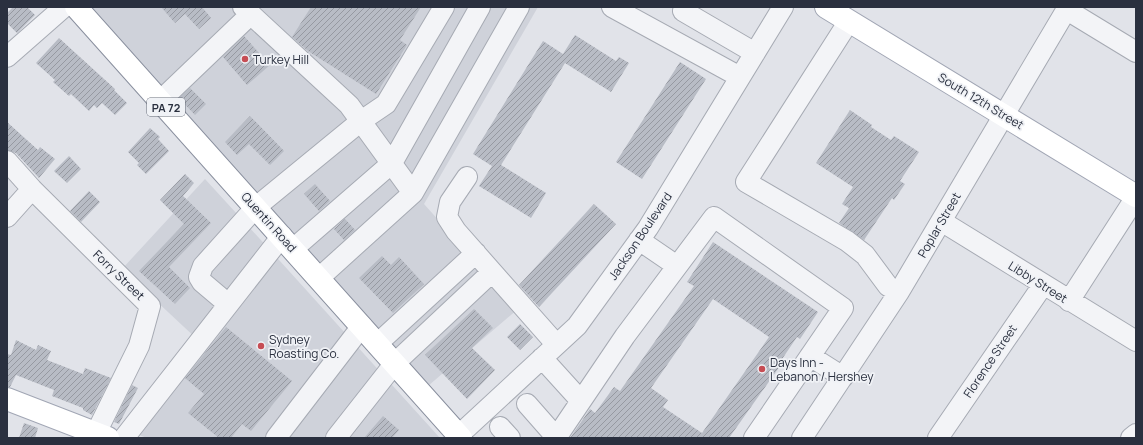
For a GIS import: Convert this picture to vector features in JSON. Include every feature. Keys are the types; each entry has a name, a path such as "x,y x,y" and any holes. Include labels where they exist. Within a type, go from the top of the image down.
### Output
{"main road":[{"name":"Quentin Road","path":"76,7 256,206 460,437"},
{"name":"South 12th Street","path":"826,7 1136,196"},
{"path":"7,398 102,436"}],"street":[{"path":"7,57 64,7"},
{"path":"228,304 202,282 199,277 200,271 256,206 361,121 386,104 444,7"},
{"path":"124,438 228,304 287,242 392,163 480,7"},
{"path":"319,278 413,193 519,7"},
{"path":"612,7 740,77"},
{"path":"685,7 683,12 755,53"},
{"name":"Jackson Boulevard","path":"460,437 556,344 577,326 639,240 783,7"},
{"path":"1067,8 1136,52"},
{"name":"Poplar Street","path":"802,438 899,292 1067,8"},
{"path":"160,100 247,10 349,105 413,193"},
{"path":"849,21 746,182 847,241 866,255 888,286 899,292"},
{"name":"Forry Street","path":"7,162 32,189 150,306 139,346 102,436"},
{"path":"467,177 450,202 447,217 456,231 556,344"},
{"path":"7,217 32,189"},
{"path":"1069,301 1090,265 1136,196"},
{"path":"527,404 556,438 626,336 714,217 843,308 754,438"},
{"name":"Libby Street","path":"941,221 1136,341"},
{"path":"639,240 677,266"},
{"path":"377,344 476,253"},
{"path":"336,438 394,363 492,272"},
{"name":"Florence Street","path":"938,438 1043,285"},
{"path":"276,438 362,326"},
{"path":"810,356 843,377"},
{"path":"542,358 581,401"},
{"path":"1131,438 1136,434"}],"shaded area":[{"path":"90,7 538,7 424,204 518,309 428,386"},
{"path":"205,179 440,438 147,438 129,431 199,341 122,269"}],"building":[{"path":"13,7 27,7 35,15 17,33 7,23 7,13"},
{"path":"161,7 202,7 211,18 199,29 185,14 175,23"},
{"path":"311,7 421,7 400,40 407,45 376,94 308,51 292,37"},
{"path":"575,35 616,61 619,57 629,63 611,92 565,63 501,165 546,193 531,218 479,186 492,166 473,154 543,41 563,54"},
{"name":"Turkey Hill","path":"244,36 270,65 247,85 223,57"},
{"path":"59,38 115,89 114,90 127,103 115,115 102,103 97,108 94,105 89,111 71,94 69,96 53,82 55,80 36,63"},
{"path":"680,62 706,79 642,179 616,162"},
{"path":"190,88 206,104 195,115 179,98"},
{"path":"850,110 872,125 871,127 891,140 894,136 919,152 900,181 905,184 894,200 892,198 864,240 839,223 849,208 842,204 853,187 816,163"},
{"path":"250,116 284,151 270,165 249,144 237,155 225,142"},
{"path":"7,122 38,150 40,147 55,159 39,178 16,153 7,150"},
{"path":"150,128 160,137 158,139 169,151 146,174 137,165 139,163 128,152"},
{"path":"69,156 81,169 67,183 54,171"},
{"path":"185,174 194,183 183,196 211,223 169,267 190,288 175,304 139,271 184,224 160,200"},
{"path":"315,184 330,201 319,211 304,194"},
{"path":"89,191 100,202 81,222 70,211"},
{"path":"594,204 616,224 539,307 519,285"},
{"path":"345,219 355,230 344,240 334,229"},
{"path":"713,242 818,312 800,339 797,337 778,365 780,366 729,438 570,438 590,409 595,413 614,387 620,391 694,286 687,282","holes":["713,299 769,337 702,433 663,407 668,400 651,388"]},
{"path":"382,256 391,265 399,257 424,284 393,313 359,278"},
{"path":"474,309 493,328 472,348 495,370 467,399 425,355"},
{"path":"520,324 533,337 520,350 507,337"},
{"path":"226,327 292,381 251,431 242,424 231,438 219,438 188,413 204,394 185,378"},
{"path":"16,340 36,350 38,345 51,351 47,360 83,374 85,368 111,378 92,415 83,410 83,408 52,396 54,390 16,375 10,387 7,387 7,354 11,355"},
{"path":"132,385 138,388 119,424 114,422"},
{"path":"383,416 399,430 392,438 364,438"},
{"path":"24,423 38,428 35,438 19,438"}],"place":[{"name":"Turkey Hill","path":"245,59"},
{"name":"Sydney Roasting Co.","path":"261,346"},
{"name":"Days Inn - Lebanon / Hershey","path":"762,369"}]}
